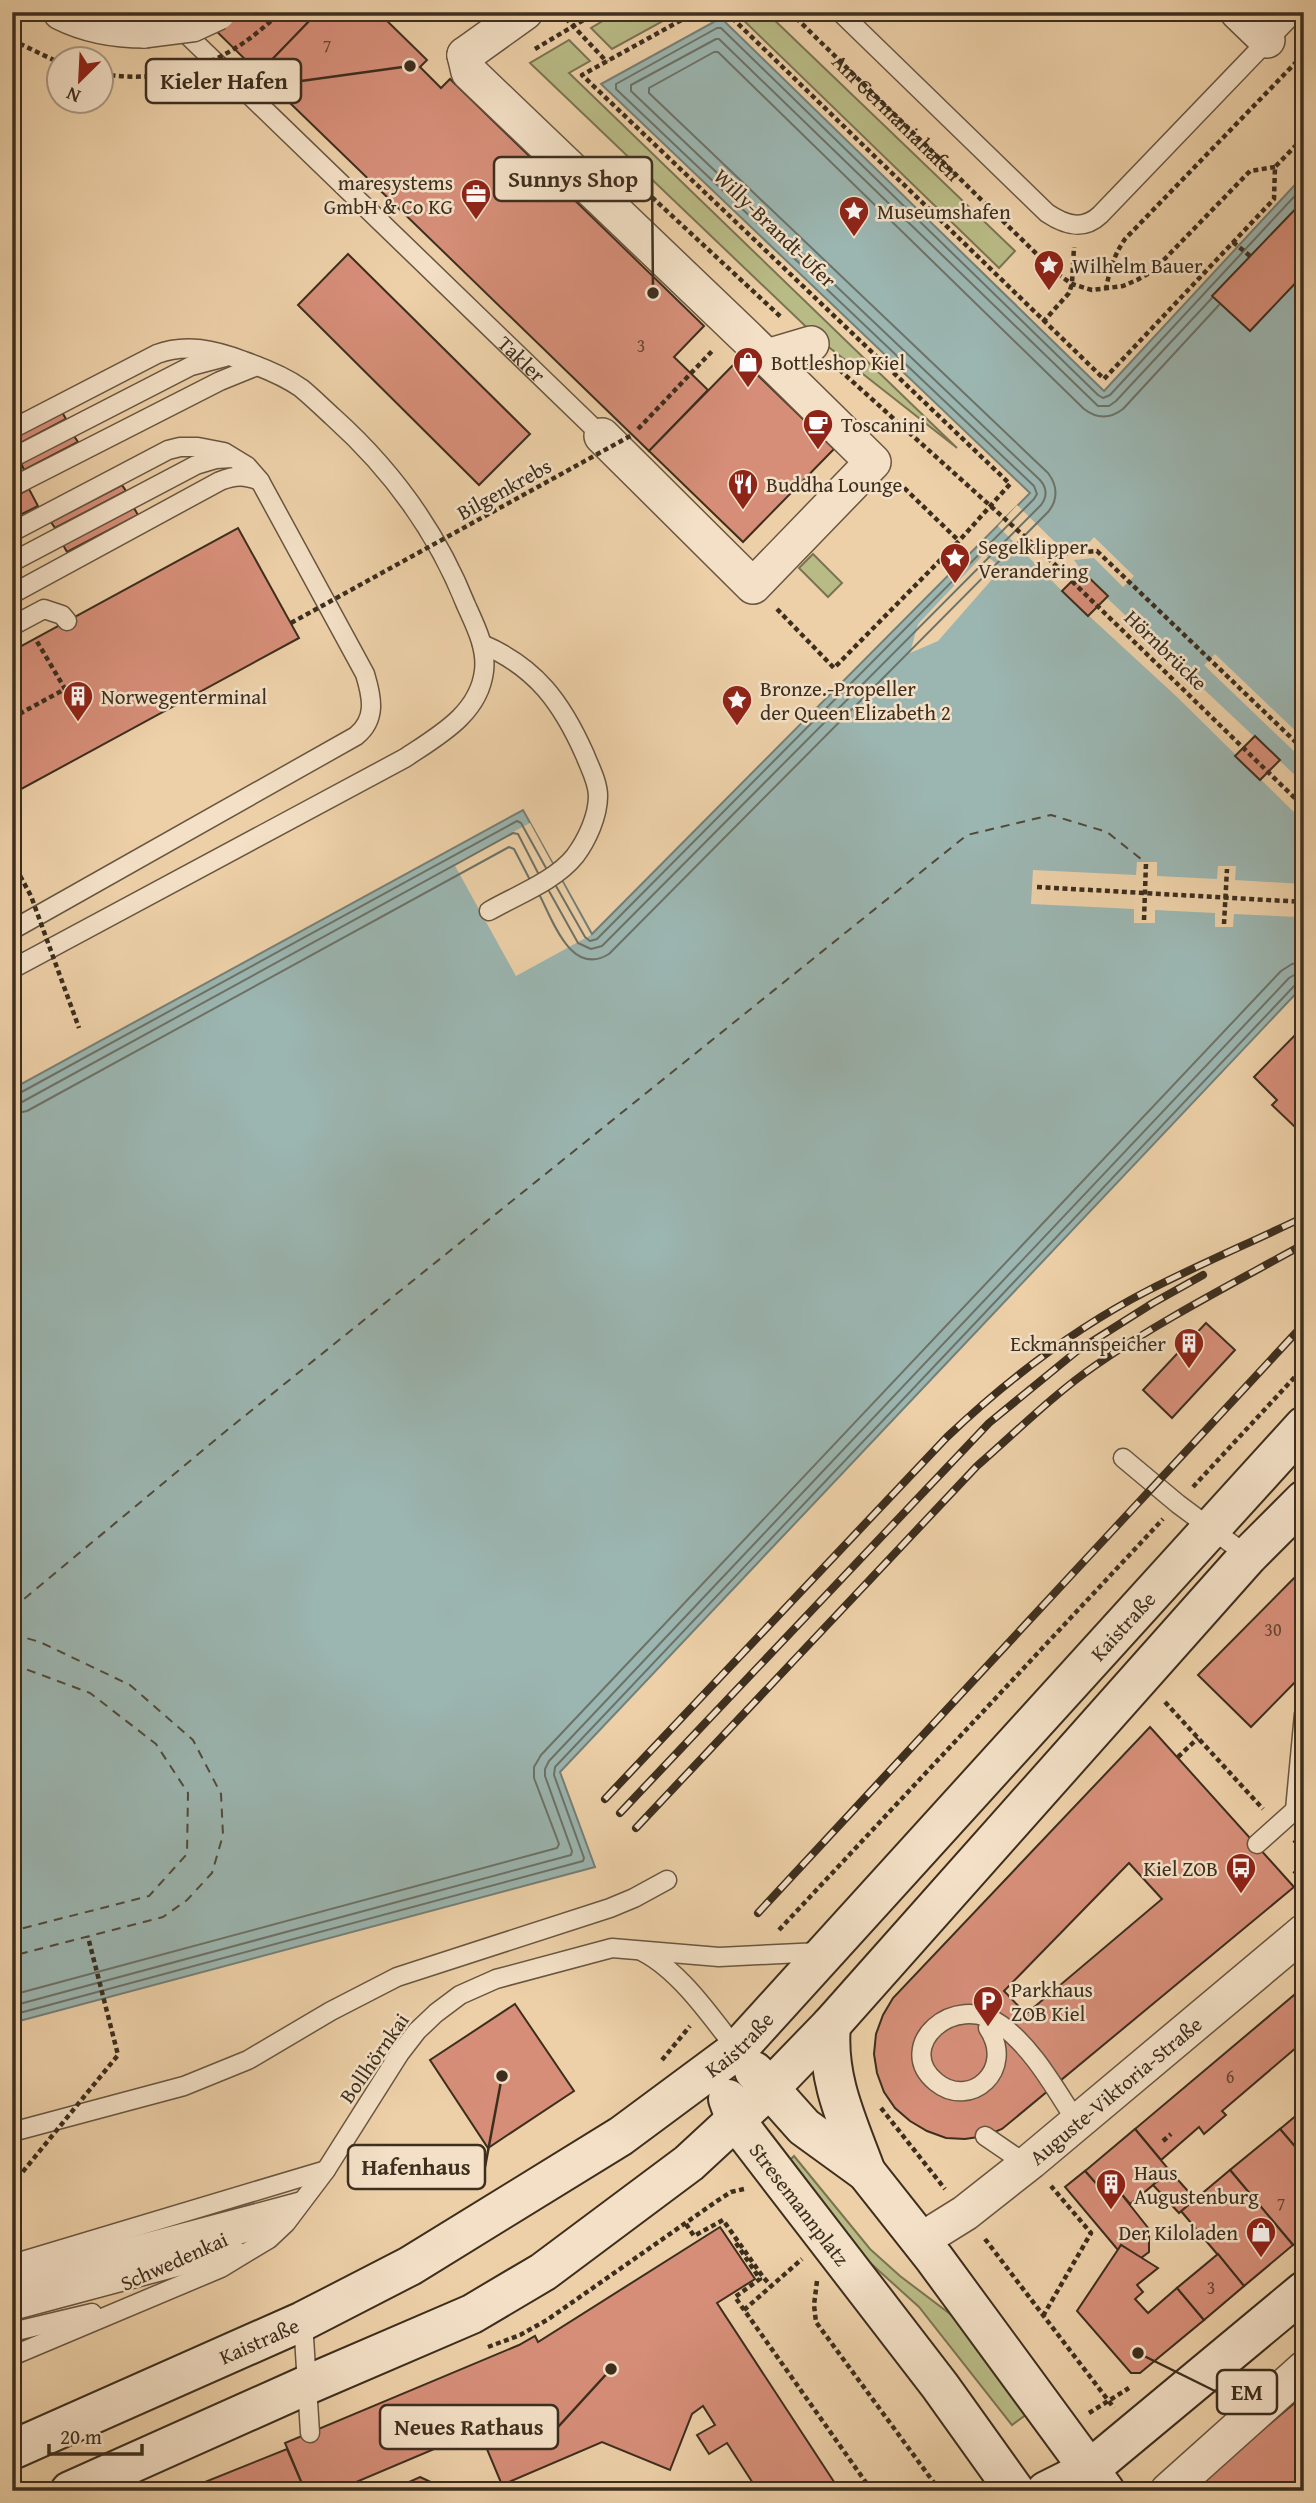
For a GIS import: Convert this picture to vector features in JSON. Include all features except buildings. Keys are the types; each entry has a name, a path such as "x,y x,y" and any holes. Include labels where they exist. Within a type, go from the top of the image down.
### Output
{"main road":[{"name":"Kaistraße","path":"12,2450 303,2320 410,2266 621,2136 737,2050 1304,1426"},
{"path":"70,2491 472,2314 543,2272 678,2172 736,2121 831,2025 1248,1556 1304,1500"},
{"path":"831,2025 830,2055 834,2082 866,2172"},
{"path":"737,2050 790,2113 819,2140 866,2172 920,2241 1091,2484"},
{"name":"Stresemannplatz","path":"737,2050 726,2087 736,2121 940,2386 1015,2491"},
{"path":"1046,2491 1091,2484 1131,2435 1304,2291"}],"street":[{"path":"61,12 96,25 145,30 192,24 218,12"},
{"path":"484,12 465,55 469,72 885,472"},
{"path":"465,55 525,12"},
{"path":"1238,12 1267,40"},
{"path":"767,357 811,344"},
{"name":"Takler","path":"617,435 753,586 885,472"},
{"name":"Auguste-Viktoria-Straße","path":"920,2241 965,2213 1304,1932"},
{"path":"1168,2491 1304,2370"}],"lane":[{"name":"Takler","path":"164,12 617,435"},
{"name":"Am Germaniahafen","path":"841,12 1047,212 1056,219 1074,225"},
{"path":"1074,225 1093,222 1295,12"},
{"path":"12,429 173,348 190,347 232,356 257,366 302,389 377,458 423,522 459,587 482,644 485,670 466,713 446,731 405,758 12,969"},
{"path":"12,458 191,366 232,356"},
{"path":"12,487 235,374 257,366"},
{"path":"12,532 167,450 212,448 236,458 260,481 365,674 372,695 372,707 365,729 12,930"},
{"path":"12,562 196,465 216,459 236,458"},
{"path":"12,594 220,481 232,476 247,476 260,481"},
{"path":"18,623 44,609 62,615 67,621"},
{"path":"482,644 518,662 547,688 578,739 594,776 598,794 597,809 588,834 575,856 557,873 489,911"},
{"path":"1123,1458 1248,1556"},
{"path":"1257,1844 1299,1806 1304,1714"},
{"path":"12,2132 184,2086 248,2060 331,2011 397,1977 610,1908 667,1880"},
{"name":"Bollhörnkai","path":"326,2170 400,2053 417,2031 452,2001 496,1979 612,1948 719,1957 825,1951"},
{"path":"637,1950 664,1966 705,2009 737,2050"},
{"path":"988,2028 996,2039 998,2053 995,2067 987,2080 976,2088 962,2091 948,2089 935,2081 922,2056 924,2042 930,2030 941,2021 954,2016 982,2016 1000,2024 1025,2048 1077,2122"},
{"path":"985,2136 1028,2162"},
{"path":"12,2264 326,2170"},
{"name":"Schwedenkai","path":"12,2356 221,2267 264,2243 286,2222 326,2170"},
{"path":"12,2278 302,2201"},
{"path":"12,2295 286,2222"},
{"path":"12,2311 264,2243"},
{"path":"12,2332 143,2301"},
{"path":"303,2320 310,2433"}],"path":[{"path":"560,12 607,62"},
{"path":"531,51 597,12"},
{"name":"Am Germaniahafen","path":"790,12 1055,272 1083,288 1106,290"},
{"name":"Willy-Brandt-Ufer","path":"691,13 582,75 1010,484 990,506"},
{"path":"12,40 46,56"},
{"path":"1275,167 1250,171 1153,271 1123,286 1106,290 1110,268 1125,239 1304,54"},
{"path":"621,167 990,506 834,668 776,608"},
{"path":"1044,321 1069,293 1072,284 1074,225"},
{"path":"1233,242 1250,256"},
{"name":"Bilgenkrebs","path":"291,623 617,435 710,354"},
{"path":"885,472 959,541"},
{"name":"Hörnbrücke","path":"990,506 1045,555 1304,807"},
{"path":"1045,555 1097,551 1304,750"},
{"path":"12,718 65,689 18,623"},
{"path":"12,861 31,897 79,1028"},
{"path":"1144,920 1146,863"},
{"path":"1224,924 1227,870"},
{"path":"1037,887 1304,902"},
{"path":"1160,1698 1278,1825 1304,1849"},
{"path":"1178,1757 1198,1738"},
{"path":"1294,1874 1304,1864"},
{"path":"12,2185 118,2054 88,1937"},
{"path":"873,2098 1044,2316 1131,2435"},
{"path":"1163,2141 1171,2134"},
{"path":"1028,2162 1091,2233 1044,2316"},
{"path":"743,2190 751,2196"},
{"path":"1085,2225 1092,2219"},
{"path":"686,2224 694,2236 723,2220 760,2279 734,2297 872,2491"},
{"path":"736,2243 772,2287"},
{"path":"744,2310 799,2262"},
{"path":"817,2278 814,2305 816,2322 940,2491"}],"green space":[{"path":"618,12 672,12 674,15 612,49 591,28"},
{"path":"735,12 766,12 1015,251 999,268"},
{"path":"569,40 590,61 569,73 957,448 821,341 530,63"},
{"path":"813,554 842,583 828,597 799,568"},
{"path":"794,2156 870,2249 900,2276 962,2323 1027,2414 1012,2425 919,2307 867,2260 787,2163"}],"water":[{"path":"721,18 1104,391 1304,175 1304,985 560,1772 595,1867 12,2023 12,1089 523,810 592,934 1030,493 601,84"}],"pier":[{"path":"1017,505 1059,546 1088,544 1094,537 1134,576 1123,587 1094,558 1074,560 1082,571 1107,598 1298,778 1300,757 1204,665 1215,654 1304,739 1304,822 1176,696 1062,591 998,526"},
{"path":"984,554 1002,568 938,641 910,653 918,624"},
{"path":"530,823 591,935 516,976 454,864"},
{"path":"1137,862 1157,862 1157,876 1217,879 1218,866 1236,866 1235,880 1304,884 1304,922 1299,917 1234,914 1233,927 1215,927 1215,913 1155,910 1155,923 1134,923 1134,909 1031,904 1033,870 1136,875"}],"ferry route":[{"path":"12,1609 226,1431 967,835 1051,815 1107,832 1146,863"},
{"path":"12,1634 40,1642 130,1685 193,1740 221,1794 223,1835 212,1873 187,1900 163,1917 12,1956"},
{"path":"12,1664 90,1693 156,1744 188,1793 187,1854 149,1896 12,1931"}],"railway":[{"path":"605,1799 947,1437 993,1395 1068,1338 1122,1305 1187,1271 1304,1217"},
{"path":"636,1828 977,1466 1035,1414 1080,1376 1121,1348 1304,1244"},
{"path":"620,1813 989,1423 1077,1351 1203,1275"},
{"path":"758,1913 1304,1324"}],"place":[{"name":"Kieler Hafen","path":"410,66"},
{"name":"maresystems GmbH & Co KG","path":"476,221"},
{"name":"Museumshafen","path":"854,238"},
{"name":"Wilhelm Bauer","path":"1049,292"},
{"name":"Sunnys Shop","path":"653,293"},
{"name":"Bottleshop Kiel","path":"748,389"},
{"name":"Toscanini","path":"818,451"},
{"name":"Buddha Lounge","path":"743,511"},
{"name":"Segelklipper Verandering","path":"955,585"},
{"name":"Norwegenterminal","path":"78,723"},
{"name":"Bronze.-Propeller der Queen Elizabeth 2","path":"737,727"},
{"name":"Eckmannspeicher","path":"1189,1370"},
{"name":"Kiel ZOB","path":"1241,1895"},
{"name":"Parkhaus ZOB Kiel","path":"988,2028"},
{"name":"Hafenhaus","path":"502,2076"},
{"name":"Haus Augustenburg","path":"1111,2211"},
{"name":"Der Kiloladen","path":"1261,2259"},
{"name":"EM","path":"1138,2353"},
{"name":"Neues Rathaus","path":"611,2369"}]}
